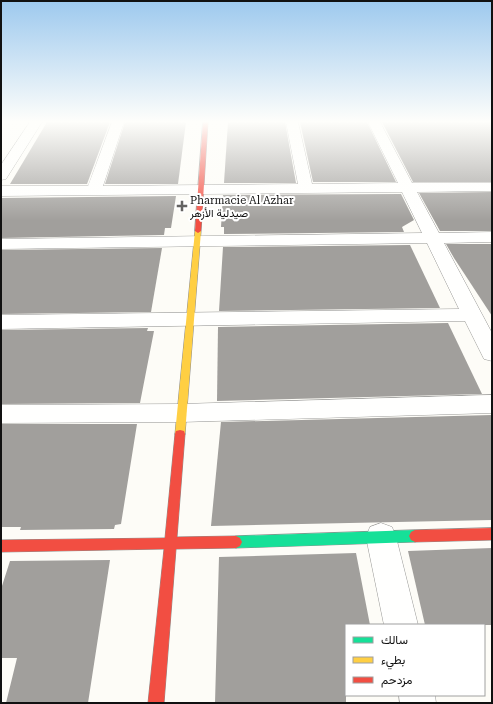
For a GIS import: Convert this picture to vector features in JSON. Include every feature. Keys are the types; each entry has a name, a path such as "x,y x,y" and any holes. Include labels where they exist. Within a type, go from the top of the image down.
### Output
{"street":[{"path":"1,176 15,155"},
{"path":"94,190 106,155"},
{"path":"156,703 181,413 191,318 203,155"},
{"path":"299,155 306,189"},
{"path":"391,155 492,354"},
{"path":"1,191 200,188 306,189 492,187"},
{"path":"1,244 492,236"},
{"path":"1,322 472,315"},
{"path":"1,414 181,413 492,404"},
{"path":"1,546 170,544 492,534"},
{"path":"381,537 401,624"}],"building":[{"path":"27,155 98,155 87,184 10,184"},
{"path":"114,155 182,155 178,184 105,184"},
{"path":"226,155 291,155 296,183 224,183"},
{"path":"307,155 383,155 396,182 313,182"},
{"path":"399,155 492,155 492,182 413,182"},
{"path":"492,192 492,231 440,231 419,193"},
{"path":"401,194 414,220 402,227 404,232 224,234 224,227 221,227 223,195"},
{"path":"176,196 171,228 165,228 164,235 1,238 1,198"},
{"path":"446,244 492,244 492,316 454,258"},
{"path":"410,245 440,308 219,311 223,247"},
{"path":"162,248 151,312 1,314 1,250"},
{"path":"448,323 482,394 217,401 218,327"},
{"path":"148,328 147,331 154,331 140,403 1,404 1,330"},
{"path":"492,415 492,520 211,526 221,422"},
{"path":"1,424 137,424 121,524 115,525 114,529 20,530 21,527 1,527"},
{"path":"492,548 492,625 425,624 408,551"},
{"path":"356,553 370,624 345,624 346,703 215,703 219,557"},
{"path":"110,560 88,703 6,703 17,658 1,658 1,589 10,561"}],"traffic: fast":[{"path":"236,542 415,536"}],"traffic: slow":[{"path":"180,434 198,231"}],"traffic: jam":[{"path":"198,231 204,155"},
{"path":"156,703 180,434"},
{"path":"415,536 492,534"},
{"path":"1,546 236,542"}],"place":[{"name":"Pharmacie Al Azhar صيدلية الأزهر","path":"182,206"}]}
